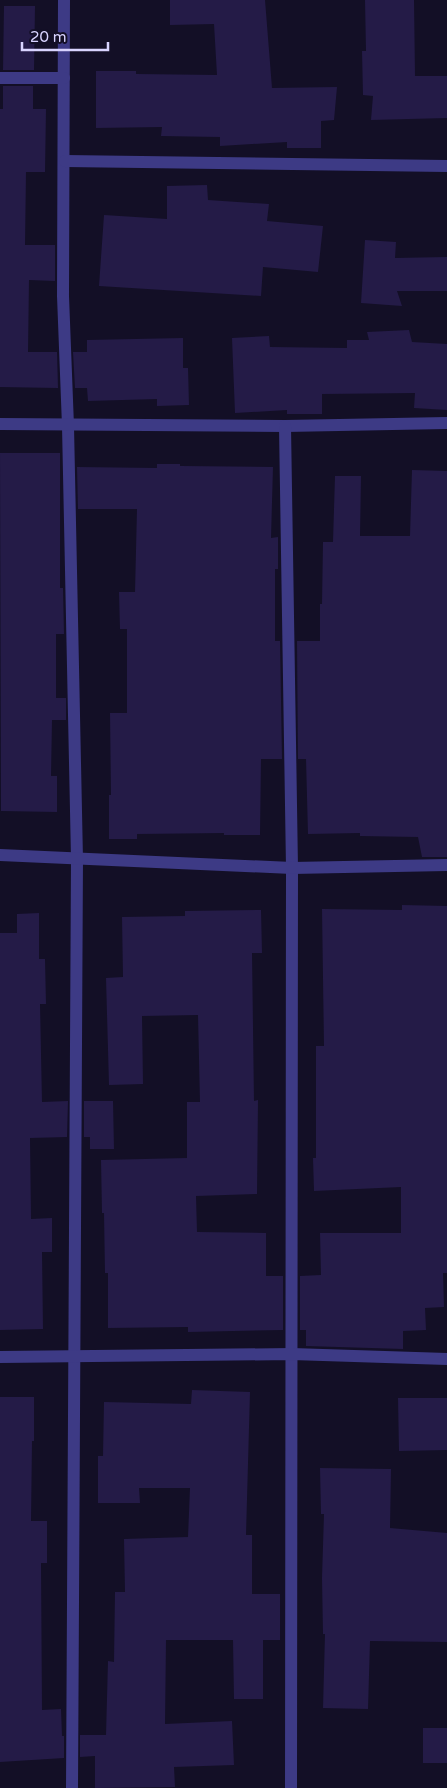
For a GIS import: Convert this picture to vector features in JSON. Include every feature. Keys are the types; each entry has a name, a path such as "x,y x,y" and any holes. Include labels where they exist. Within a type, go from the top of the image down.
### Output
{"street":[{"path":"64,0 63,296 68,426 77,859 72,1788"},
{"path":"0,78 64,78"},
{"path":"64,161 447,166"},
{"path":"0,424 68,426 285,426 447,423"},
{"path":"285,426 292,868 292,1788"},
{"path":"0,854 292,868 447,865"},
{"path":"0,1357 74,1358 292,1354 447,1359"}],"building":[{"path":"170,0 265,0 272,88 337,87 334,120 321,121 321,148 287,148 287,142 220,146 220,137 161,136 162,127 96,128 96,71 136,71 136,74 217,75 214,24 170,25"},
{"path":"365,0 414,0 415,76 447,76 447,118 371,120 373,96 363,95 362,51 366,51"},
{"path":"4,6 35,6 34,70 3,70"},
{"path":"3,86 33,86 33,109 46,109 45,172 26,172 25,245 55,245 55,281 29,280 28,352 57,352 58,388 0,387 0,109 3,109"},
{"path":"207,185 208,200 269,204 267,221 323,226 318,272 263,267 261,296 99,286 104,215 167,219 167,186"},
{"path":"365,240 396,242 395,258 447,257 447,291 397,291 402,306 361,303"},
{"path":"409,330 412,342 447,344 447,410 414,408 415,393 322,394 322,414 287,414 287,410 235,413 232,338 269,336 270,347 347,348 347,340 369,340 367,332"},
{"path":"183,338 183,368 188,368 189,405 157,406 157,399 88,401 87,388 75,388 73,352 87,352 87,340"},
{"path":"0,453 60,453 60,588 63,588 64,634 56,634 56,698 66,698 66,720 52,720 51,776 57,776 57,812 1,811"},
{"path":"157,464 273,467 271,538 278,537 278,569 275,569 275,641 280,641 282,759 261,759 260,835 224,835 224,833 137,834 137,839 109,839 109,795 111,795 110,713 127,713 127,629 120,629 119,592 135,592 137,509 78,509 77,467 157,468"},
{"path":"412,470 447,471 447,857 422,857 418,837 360,836 360,833 308,834 306,759 298,759 297,641 320,641 323,542 333,542 335,476 361,476 360,536 410,536"},
{"path":"402,905 447,906 447,1273 443,1273 444,1307 425,1308 426,1330 403,1331 403,1349 306,1346 306,1330 300,1330 300,1276 321,1275 320,1233 401,1233 401,1187 314,1191 313,1158 316,1158 316,1046 324,1046 322,909 402,910"},
{"path":"261,910 262,953 252,953 254,1101 258,1100 257,1194 196,1196 197,1232 266,1233 266,1276 283,1276 283,1330 188,1332 188,1327 108,1328 108,1273 105,1273 101,1160 187,1158 187,1102 200,1102 198,1015 142,1016 143,1084 109,1085 106,978 123,977 122,917 185,916 185,911"},
{"path":"39,913 39,959 45,959 46,1004 40,1004 42,1102 68,1101 67,1137 30,1138 31,1219 52,1218 52,1252 42,1252 43,1329 0,1330 0,933 17,933 17,914"},
{"path":"84,1101 113,1101 114,1149 90,1149 90,1137 84,1137"},
{"path":"192,1390 250,1392 246,1535 252,1535 252,1594 280,1594 280,1640 263,1640 263,1699 234,1699 233,1640 166,1640 165,1724 232,1721 234,1765 174,1767 175,1787 95,1788 95,1756 80,1757 80,1735 106,1735 108,1661 114,1662 115,1592 125,1592 124,1539 188,1537 190,1488 139,1488 140,1503 98,1503 98,1456 103,1456 104,1402 191,1404"},
{"path":"0,1397 34,1397 31,1521 47,1521 47,1563 41,1563 42,1710 61,1709 64,1758 0,1762"},
{"path":"398,1398 447,1398 447,1450 399,1451"},
{"path":"320,1468 391,1469 390,1528 447,1533 447,1642 370,1641 368,1709 323,1708 325,1634 323,1634 322,1578 324,1514 321,1514"},
{"path":"423,1728 447,1728 447,1763 423,1763"}]}
